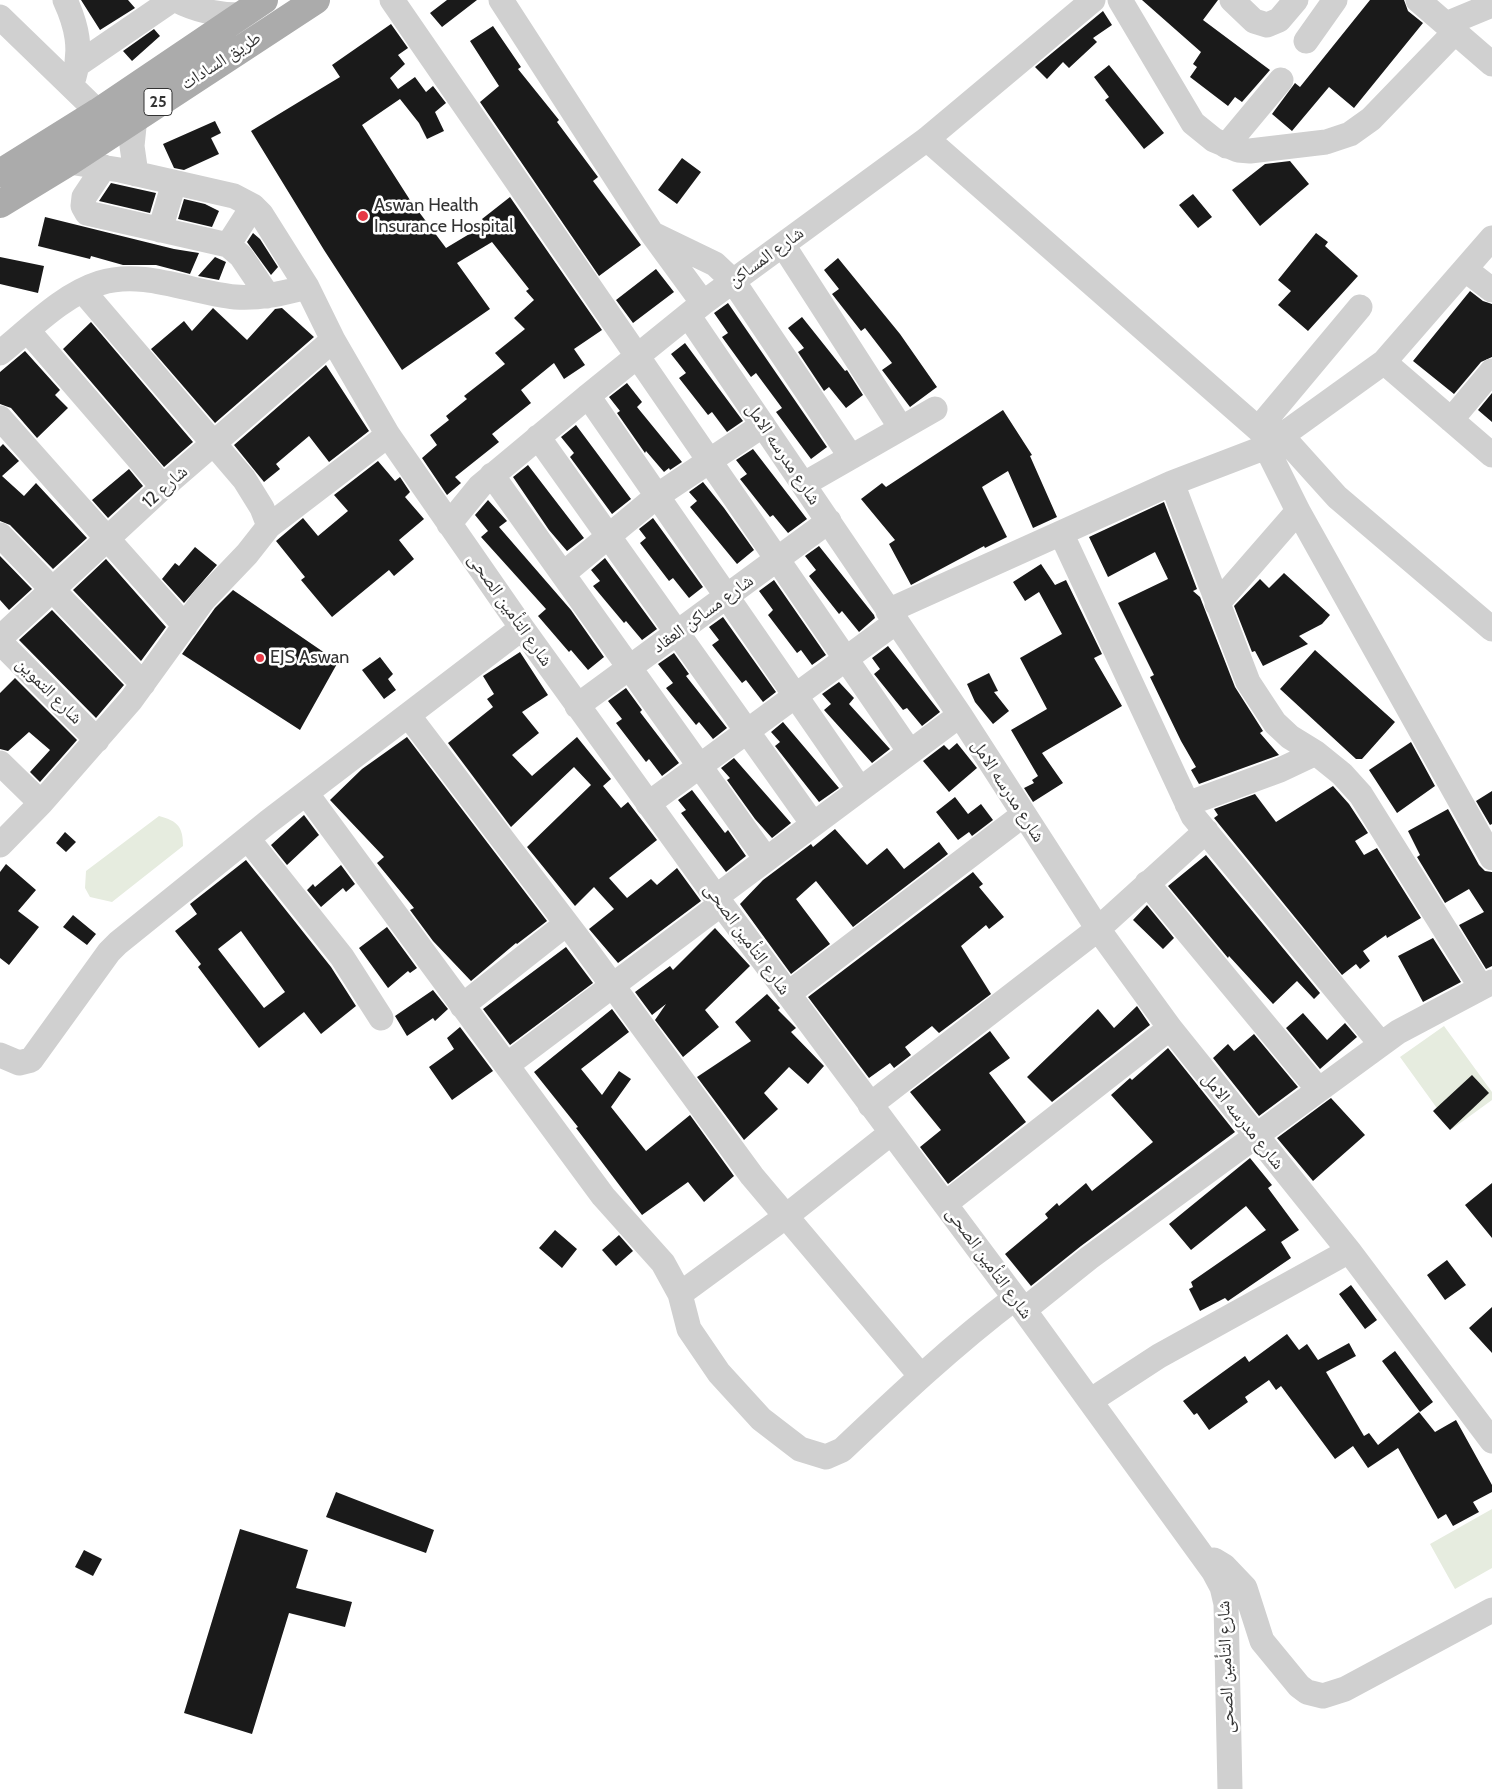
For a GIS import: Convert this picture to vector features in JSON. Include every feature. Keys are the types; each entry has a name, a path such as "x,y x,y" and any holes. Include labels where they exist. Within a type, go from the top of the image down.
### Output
{"main road":[{"name":"طريق السادات","path":"0,173 98,112 264,0"},
{"name":"طريق السادات","path":"0,204 68,162 316,0"}],"street":[{"path":"74,76 174,0 206,12 241,15"},
{"path":"392,0 910,752"},
{"name":"شارع مدرسه الامل","path":"500,0 651,232 763,425 960,715 1098,929 1170,1028 1349,1251 1492,1441"},
{"name":"شارع المساكن","path":"449,524 468,498 492,475 638,355 695,309 928,139 1093,0"},
{"path":"1120,0 1193,123 1214,140 1226,146 1238,150 1262,151 1326,142 1350,134 1371,119 1450,28 1492,5"},
{"path":"1232,0 1254,21 1267,25 1279,20 1296,0"},
{"path":"1306,41 1335,0"},
{"path":"1418,0 1492,64"},
{"path":"72,3 78,33 74,76"},
{"path":"0,17 74,76 98,112"},
{"path":"1226,146 1281,80"},
{"path":"135,117 132,146 136,174"},
{"path":"928,139 1270,439 1492,629"},
{"name":"شارع التأمين الصحى","path":"68,162 104,167 234,196 253,206 268,223 307,287 332,340 388,435 449,524 577,706 718,900 1019,1304 1214,1572 1222,1587 1226,1604 1230,1789"},
{"path":"104,167 84,197 83,206 88,213 228,245 241,256 268,296"},
{"path":"160,230 174,183"},
{"path":"228,245 253,206"},
{"path":"651,232 714,264 733,281 852,457"},
{"path":"648,804 846,658 892,616 1061,533 1270,439 1384,362 1492,238"},
{"path":"783,245 901,428"},
{"path":"1466,270 1492,290"},
{"path":"0,354 68,300 100,283 118,279 150,281 235,297 268,296 307,287"},
{"path":"83,291 215,442 244,479 262,508 269,526"},
{"path":"1270,439 1360,307"},
{"path":"28,331 164,488"},
{"name":"شارع 12","path":"3,629 52,590 215,442 332,340"},
{"path":"1384,362 1492,455"},
{"path":"1451,420 1492,371"},
{"path":"588,396 860,789"},
{"path":"804,484 935,408"},
{"path":"0,418 185,626"},
{"path":"563,574 657,496 763,425"},
{"path":"0,845 41,803 97,740 143,684 204,599 247,554 269,526 388,435"},
{"path":"538,437 813,824"},
{"path":"1270,439 1298,510 1492,858"},
{"path":"492,475 766,859"},
{"path":"306,793 603,1196 663,1263 680,1294 689,1328 720,1373 761,1419 800,1448 826,1457 842,1450 920,1375 971,1331 1019,1304 1089,1258 1398,1032 1487,984 1361,795 1342,774 1316,753 1290,737 1275,723 1258,699 1248,682 1172,483"},
{"path":"1217,604 1298,510"},
{"name":"شارع مساكن العقاد","path":"577,706 829,522"},
{"path":"1061,533 1134,686 1187,804 1206,831 1381,1044"},
{"path":"0,535 143,684"},
{"path":"0,1055 19,1063 31,1060 109,952 306,793 522,628"},
{"name":"شارع التموين","path":"3,629 97,740"},
{"path":"408,715 566,924 752,1176 920,1375"},
{"path":"506,1065 613,987 766,859 960,715"},
{"path":"1187,804 1280,770 1316,753"},
{"path":"0,763 41,803"},
{"path":"788,994 1024,815"},
{"path":"870,1104 1098,929 1206,831"},
{"path":"248,839 342,957 381,1018"},
{"path":"1147,883 1318,1089"},
{"path":"462,1006 566,924"},
{"path":"945,1204 1170,1028"},
{"path":"680,1294 785,1217 891,1133"},
{"path":"1090,1401 1159,1356 1349,1251"},
{"path":"1198,1549 1224,1566 1244,1588 1262,1641 1299,1686 1308,1692 1323,1696 1345,1689 1492,1610"}],"shaded area":[{"path":"159,816 171,820 178,826 182,834 183,846 112,902 90,897 85,888 86,871"},
{"path":"1444,1026 1492,1092 1492,1100 1452,1129 1400,1057"},
{"path":"1492,1509 1492,1568 1455,1589 1430,1544"}],"building":[{"path":"81,0 128,0 135,8 100,30"},
{"path":"447,0 477,0 442,27 430,13"},
{"path":"1142,0 1218,0 1203,20 1270,70 1242,102 1235,97 1228,106 1190,77 1197,67 1193,64 1201,52"},
{"path":"1370,0 1404,0 1408,11 1423,23 1354,108 1329,87 1292,131 1272,114 1295,83 1300,87"},
{"path":"1103,11 1112,25 1093,38 1097,42 1069,68 1063,62 1047,79 1035,67"},
{"path":"391,24 408,48 398,55 405,64 390,78 398,89 415,77 426,92 433,86 446,103 435,112 444,131 427,139 419,123 400,99 362,125 410,200 446,248 486,224 482,219 510,197 602,330 574,349 585,365 564,379 554,363 521,390 531,403 492,434 499,442 455,477 461,483 447,495 422,458 437,445 430,435 449,420 446,416 467,399 464,396 505,364 495,353 525,329 514,318 534,300 526,291 529,289 492,242 457,263 490,309 402,370 324,250 251,131 340,77 332,65"},
{"path":"493,26 521,67 518,69 559,120 557,122 598,177 593,181 641,245 599,276 480,102 499,86 470,41"},
{"path":"154,29 160,36 132,61 123,51"},
{"path":"1109,65 1164,133 1144,149 1105,100 1109,97 1094,77"},
{"path":"215,121 221,133 211,138 219,154 184,170 174,168 163,144"},
{"path":"682,158 701,172 677,204 658,190"},
{"path":"1290,161 1309,184 1260,226 1232,190 1265,164"},
{"path":"111,183 156,193 150,213 99,201"},
{"path":"1193,194 1212,217 1198,228 1179,205"},
{"path":"184,199 205,204 219,211 212,227 178,219"},
{"path":"45,217 174,249 199,253 190,274 156,265 123,265 91,256 90,259 38,246"},
{"path":"253,233 260,239 278,267 271,275 247,242"},
{"path":"1316,233 1328,242 1325,246 1358,276 1308,331 1278,305 1291,291 1278,280"},
{"path":"0,257 44,266 38,293 0,284"},
{"path":"215,257 226,262 219,280 198,276"},
{"path":"838,258 900,334 937,387 910,407 882,370 892,363 865,328 861,331 832,294 839,289 824,270"},
{"path":"656,269 674,292 633,323 616,300"},
{"path":"1470,291 1483,301 1492,304 1492,357 1481,362 1454,394 1413,361"},
{"path":"728,303 827,447 811,459 776,412 782,408 756,373 751,377 722,337 728,333 714,313"},
{"path":"213,308 247,340 275,309 282,308 314,337 215,423 151,349 184,321 192,331"},
{"path":"802,317 845,371 847,370 863,395 846,408 829,387 824,391 798,352 804,348 788,328"},
{"path":"91,322 193,442 164,467 63,349"},
{"path":"685,343 743,421 727,432 712,412 708,415 679,378 686,373 671,354"},
{"path":"25,351 60,390 55,395 68,408 37,438 11,408 0,404 0,372"},
{"path":"326,365 369,431 329,462 309,436 276,464 280,469 264,482 234,445"},
{"path":"627,383 642,402 637,407 682,462 670,470 669,468 664,472 646,451 645,453 617,413 620,411 609,397"},
{"path":"1492,393 1492,422 1478,410"},
{"path":"1003,410 1032,455 1030,456 1057,517 1033,528 1008,471 982,487 1007,537 985,548 984,546 911,585 889,544 895,540 861,499 882,483 886,487"},
{"path":"576,425 631,499 612,514 570,457 574,453 561,437"},
{"path":"3,444 19,461 2,476 24,496 36,483 87,538 53,569 10,525 0,521 0,447"},
{"path":"753,449 807,519 788,533 773,515 770,517 740,479 747,474 736,460"},
{"path":"378,461 395,481 400,477 410,492 405,497 424,519 399,540 414,559 394,576 389,570 332,617 301,580 305,577 276,541 303,518 318,536 348,511 334,495"},
{"path":"528,465 584,538 567,551 549,530 513,477"},
{"path":"129,469 143,486 108,518 92,500"},
{"path":"703,482 754,550 737,564 690,507 697,501 689,492"},
{"path":"488,500 507,521 499,527 571,610 604,657 588,670 571,650 569,652 538,616 546,609 481,537 488,531 475,515"},
{"path":"1164,502 1197,589 1193,591 1200,597 1235,687 1263,731 1260,733 1279,755 1199,784 1191,770 1196,767 1181,741 1150,677 1154,675 1118,603 1168,579 1155,552 1108,577 1089,537"},
{"path":"653,518 703,587 689,598 673,578 669,581 640,543 646,538 639,529"},
{"path":"819,546 874,615 875,618 859,632 842,611 839,614 809,576 816,570 805,556"},
{"path":"195,547 217,565 184,603 162,579 175,563 179,566"},
{"path":"0,556 32,589 9,610 0,600"},
{"path":"605,558 657,629 642,640 626,621 624,623 593,586 600,581 591,570"},
{"path":"106,559 166,627 141,661 73,590"},
{"path":"1041,564 1055,585 1066,580 1102,654 1094,658 1122,706 1042,753 1063,783 1033,802 1024,788 1034,783 1032,780 1038,776 1011,730 1047,709 1020,658 1062,634 1039,592 1025,601 1013,582"},
{"path":"1284,573 1330,615 1322,624 1299,636 1308,644 1263,666 1255,651 1252,652 1234,606 1260,579 1269,588"},
{"path":"774,580 826,655 812,665 801,650 797,653 768,615 773,610 759,591"},
{"name":"EJS Aswan","path":"233,590 338,662 300,730 182,654 215,608"},
{"path":"52,610 124,685 96,718 19,640"},
{"path":"723,617 776,692 763,702 746,680 742,683 712,645 719,640 709,627"},
{"path":"888,646 940,712 922,726 907,708 903,710 874,674 880,669 872,658"},
{"path":"1315,650 1395,722 1362,759 1356,759 1280,689"},
{"path":"520,652 548,695 522,712 539,733 512,755 532,776 577,737 611,779 603,786 621,808 628,802 657,840 609,878 627,898 651,879 657,885 677,868 701,901 618,963 589,929 614,909 594,887 575,906 527,847 591,785 574,767 511,827 448,743 493,707 487,699 494,694 483,676"},
{"path":"674,653 689,674 686,676 727,728 713,739 699,722 696,725 666,688 673,683 658,664"},
{"path":"380,657 393,674 388,679 396,690 384,699 362,670"},
{"path":"989,673 998,691 994,692 1009,711 993,724 975,702 967,684"},
{"path":"15,678 77,740 40,782 30,772 50,750 29,732 8,751 0,749 0,693"},
{"path":"839,682 854,698 849,704 890,749 872,763 824,710 831,704 822,694"},
{"path":"626,688 642,710 640,712 679,763 662,776 649,759 646,762 616,723 622,719 608,701"},
{"path":"783,722 839,788 819,802 775,746 780,742 771,732"},
{"path":"407,737 547,921 516,943 471,981 433,941 410,910 414,908 377,863 384,857 330,800 362,769"},
{"path":"1411,742 1435,786 1397,813 1369,770"},
{"path":"957,743 977,768 949,792 923,761 944,745 949,750"},
{"path":"734,758 791,823 772,838 755,819 727,780 730,778 721,768"},
{"path":"1333,786 1349,804 1368,833 1355,841 1364,855 1377,848 1421,918 1387,938 1386,935 1363,951 1370,961 1360,969 1356,964 1342,975 1214,818 1218,815 1214,809 1255,794 1276,822"},
{"path":"692,790 725,833 728,830 746,856 726,872 681,813 686,810 678,800"},
{"path":"1492,791 1492,824 1490,825 1476,801"},
{"path":"955,797 968,814 981,804 993,820 972,836 969,832 958,840 936,812"},
{"path":"1448,809 1479,865 1485,871 1492,872 1492,966 1486,969 1459,925 1484,912 1469,889 1445,903 1417,857 1420,855 1408,831"},
{"path":"304,815 319,835 287,865 271,845"},
{"path":"835,829 867,865 887,848 904,869 939,842 948,854 853,927 816,881 796,899 830,944 791,974 740,904 763,880 811,844 813,847"},
{"path":"65,832 76,842 66,852 56,843"},
{"path":"1206,855 1320,993 1314,999 1297,981 1273,1004 1229,956 1228,958 1168,886"},
{"path":"246,860 331,967 356,1006 321,1034 304,1012 259,1048 198,967 201,964 175,931 197,914 190,904","holes":["241,931 285,992 264,1008 218,949"]},
{"path":"6,864 36,890 18,911 39,927 9,965 0,958 0,872"},
{"path":"341,865 355,884 346,892 343,888 321,907 307,890 313,884 315,887"},
{"path":"973,872 983,884 979,887 1004,917 989,929 986,925 961,946 991,994 939,1033 932,1026 905,1047 911,1055 894,1068 890,1063 869,1078 808,997"},
{"path":"1147,905 1174,938 1163,949 1133,920"},
{"path":"73,915 96,934 87,945 63,927"},
{"path":"387,927 417,968 410,973 408,971 388,988 359,948"},
{"path":"715,928 750,966 705,1010 719,1027 683,1057 655,1020 666,1004 652,1015 635,992 670,966 673,970"},
{"path":"1433,938 1461,982 1423,1002 1398,956"},
{"path":"566,947 593,983 510,1045 483,1009"},
{"path":"433,990 448,1009 435,1021 433,1018 407,1036 395,1016"},
{"path":"767,994 780,1008 778,1010 796,1028 791,1032 824,1066 808,1084 789,1067 764,1093 778,1109 744,1140 697,1077 751,1041 735,1022"},
{"path":"1137,1006 1150,1025 1052,1102 1027,1077 1098,1009 1114,1028"},
{"path":"612,1009 629,1032 581,1069 602,1095 619,1071 631,1079 611,1107 646,1151 690,1115 734,1176 704,1202 688,1182 642,1215 576,1128 578,1127 534,1072"},
{"path":"1303,1013 1327,1040 1345,1023 1357,1037 1320,1069 1286,1028"},
{"path":"460,1027 493,1071 452,1100 429,1067 454,1049 447,1038"},
{"path":"990,1031 1010,1058 989,1073 1026,1122 948,1184 920,1147 941,1130 910,1092"},
{"path":"1254,1034 1298,1087 1259,1116 1213,1058 1228,1044 1234,1051"},
{"path":"1168,1048 1235,1132 1081,1246 1031,1286 1005,1254 1048,1218 1045,1214 1057,1203 1059,1206 1086,1183 1092,1191 1153,1142 1111,1095 1130,1078 1132,1080"},
{"path":"1472,1075 1489,1093 1450,1130 1433,1111"},
{"path":"1331,1098 1365,1135 1313,1181 1277,1138"},
{"path":"1250,1158 1272,1185 1268,1188 1299,1230 1281,1242 1291,1258 1228,1301 1225,1298 1200,1311 1189,1289 1193,1287 1191,1282 1266,1230 1246,1206 1191,1250 1169,1224"},
{"path":"1492,1183 1492,1238 1465,1205"},
{"path":"555,1230 577,1249 562,1268 539,1248"},
{"path":"619,1235 633,1251 616,1266 602,1250"},
{"path":"1447,1260 1466,1285 1445,1300 1427,1275"},
{"path":"1351,1285 1377,1320 1365,1329 1339,1294"},
{"path":"1492,1307 1492,1353 1469,1328"},
{"path":"1287,1334 1299,1350 1307,1344 1318,1360 1349,1343 1356,1356 1326,1372 1364,1436 1369,1433 1378,1445 1419,1412 1435,1432 1456,1420 1492,1485 1492,1492 1473,1502 1479,1512 1453,1526 1446,1514 1438,1519 1398,1448 1368,1468 1353,1446 1335,1459 1281,1386 1276,1390 1269,1380 1245,1397 1248,1402 1209,1430 1197,1413 1194,1415 1183,1401 1245,1356 1249,1362"},
{"path":"1395,1351 1433,1402 1420,1412 1382,1361"},
{"path":"336,1492 434,1530 426,1553 326,1517"},
{"path":"240,1529 308,1550 296,1588 352,1602 345,1627 289,1613 252,1734 184,1713"},
{"path":"84,1550 102,1559 93,1576 75,1567"}],"place":[{"name":"Aswan Health Insurance Hospital","path":"363,216"},
{"name":"EJS Aswan","path":"260,658"}]}
